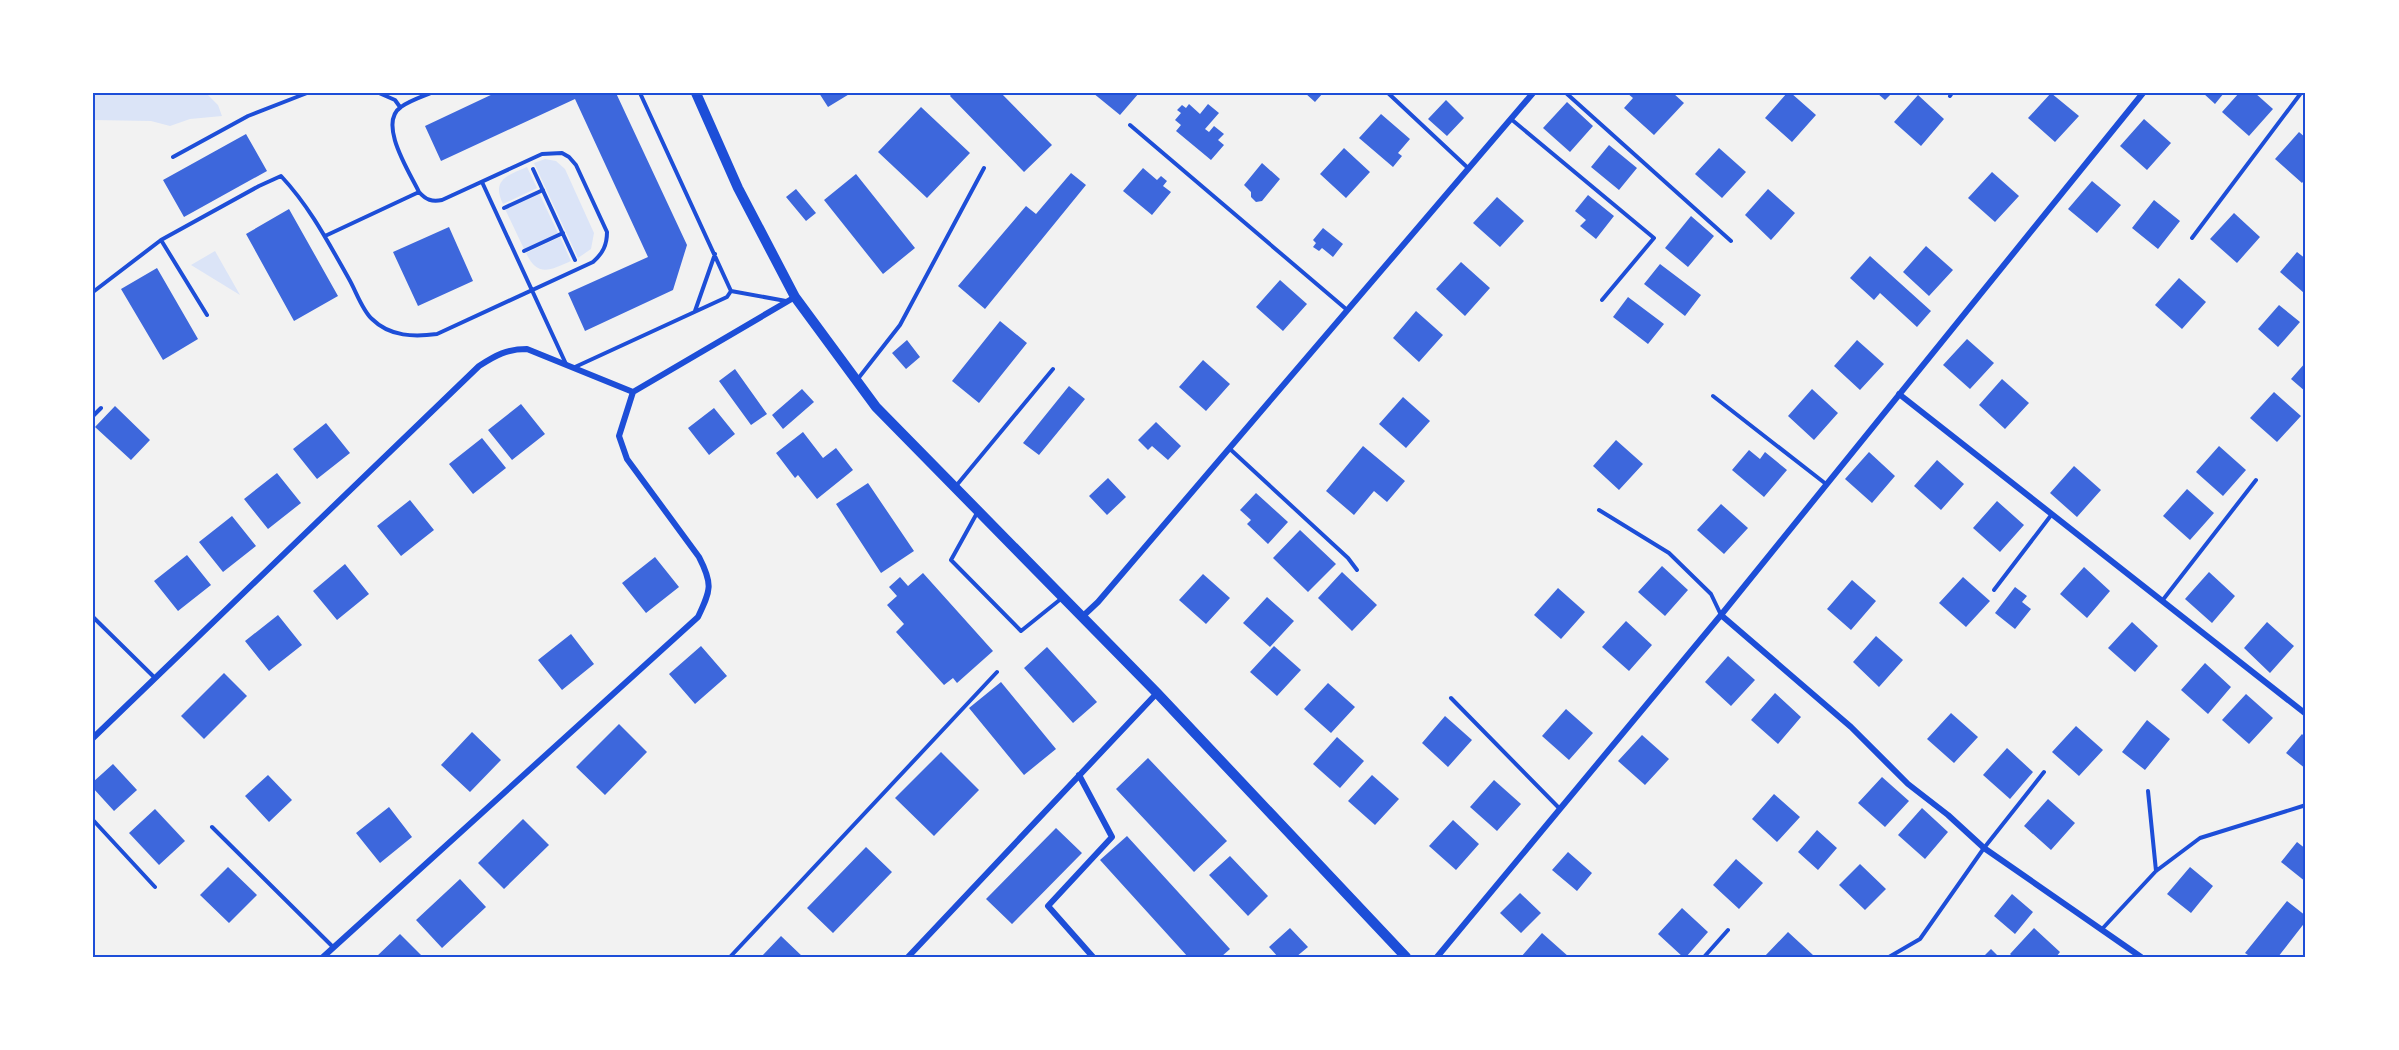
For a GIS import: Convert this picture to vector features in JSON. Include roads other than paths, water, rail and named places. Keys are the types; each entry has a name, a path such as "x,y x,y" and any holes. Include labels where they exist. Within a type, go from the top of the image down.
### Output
{"street":[{"path":"696,93 791,299 876,407 1157,693 1406,957"},
{"path":"1082,617 1098,602 1228,447 1533,93"},
{"path":"1437,957 1721,615 2143,93"},
{"path":"323,957 698,616 710,592 708,574 699,556 627,459 619,436 633,392 791,299"},
{"path":"93,738 479,366 499,353 513,349 526,349 633,392"},
{"path":"1899,394 2306,714"},
{"path":"1721,615 1851,726 1908,784 1948,814 1984,848 2103,928 2141,957"},
{"path":"908,957 1157,693"},
{"path":"1080,776 1112,837 1048,906 1093,957"}],"lane":[{"path":"173,157 248,116 307,93"},
{"path":"379,93 395,100 400,107"},
{"path":"93,292 161,240 280,176 303,201 371,319 388,330 403,335 419,337 437,334 593,262 604,249 607,232 576,165 569,157 553,152 529,160 435,202 424,198 419,192 391,130 392,118 400,107 431,93"},
{"path":"575,368 727,297 730,291 640,93"},
{"path":"1388,93 1468,168"},
{"path":"1566,93 1731,241"},
{"path":"2192,238 2301,93"},
{"path":"1510,119 1654,238 1602,300"},
{"path":"1130,125 1346,309"},
{"path":"856,381 900,325 984,168"},
{"path":"482,182 566,364"},
{"path":"325,236 419,192"},
{"path":"161,240 207,315"},
{"path":"694,312 715,254"},
{"path":"730,291 791,299"},
{"path":"955,486 1053,369"},
{"path":"1713,396 1826,484"},
{"path":"93,416 101,408"},
{"path":"1228,447 1348,558 1357,570"},
{"path":"2162,601 2256,480"},
{"path":"979,510 951,560 1021,631 1063,597"},
{"path":"1599,510 1669,553 1711,594 1721,615"},
{"path":"1994,590 2052,514"},
{"path":"93,617 156,678"},
{"path":"730,957 997,672"},
{"path":"1450,698 1560,809"},
{"path":"1889,957 1920,939 1984,848 2044,772"},
{"path":"2148,791 2156,871"},
{"path":"2103,928 2156,871 2200,838 2306,806"},
{"path":"93,820 155,887"},
{"path":"212,827 333,948"},
{"path":"1704,957 1728,930"}]}
